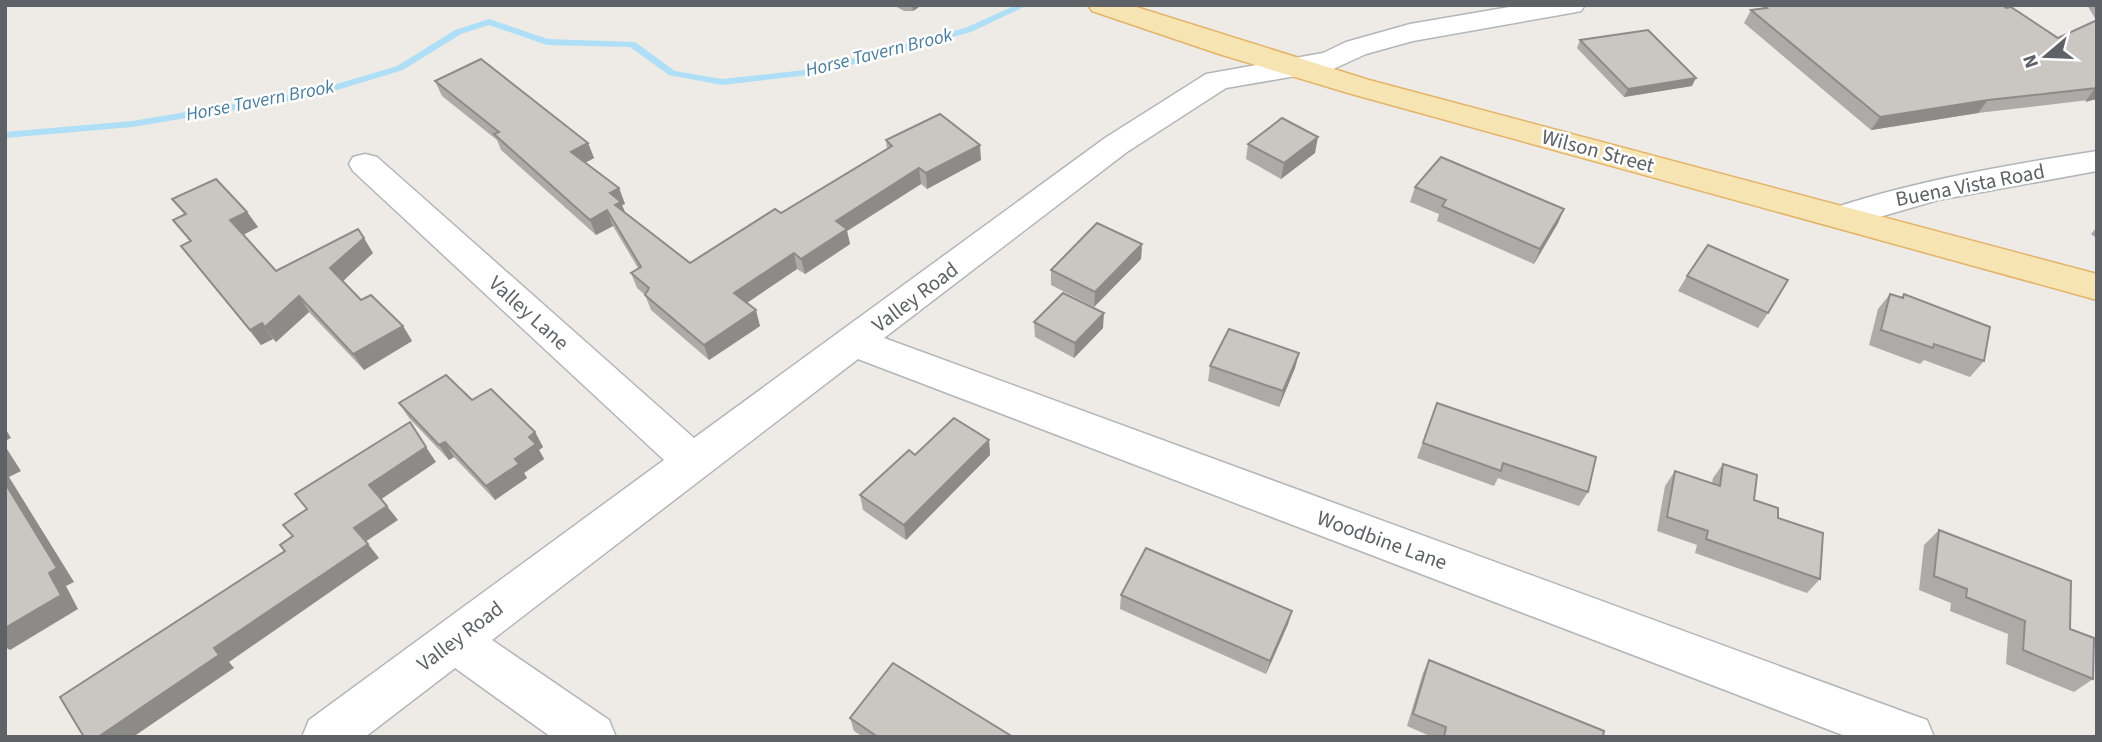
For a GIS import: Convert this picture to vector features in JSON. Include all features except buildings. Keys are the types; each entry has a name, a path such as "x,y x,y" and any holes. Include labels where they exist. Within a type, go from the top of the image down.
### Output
{"main road":[{"name":"Wilson Street","path":"1102,5 1183,35 1384,95 1845,216 2097,287"}],"street":[{"name":"Valley Road","path":"326,737 1116,145 1217,80 1331,61 1356,48 1410,33 1570,5"},
{"name":"Buena Vista Road","path":"1845,216 1934,188 2097,161"},
{"name":"Valley Lane","path":"365,164 693,462"},
{"name":"Woodbine Lane","path":"855,342 1910,737"},
{"path":"454,640 592,737"}],"waterway":[{"name":"Horse Tavern Brook","path":"5,135 132,124 314,94 400,68 458,32 489,22 547,42 632,44 672,73 722,82 814,72 968,30 1024,5"}]}
